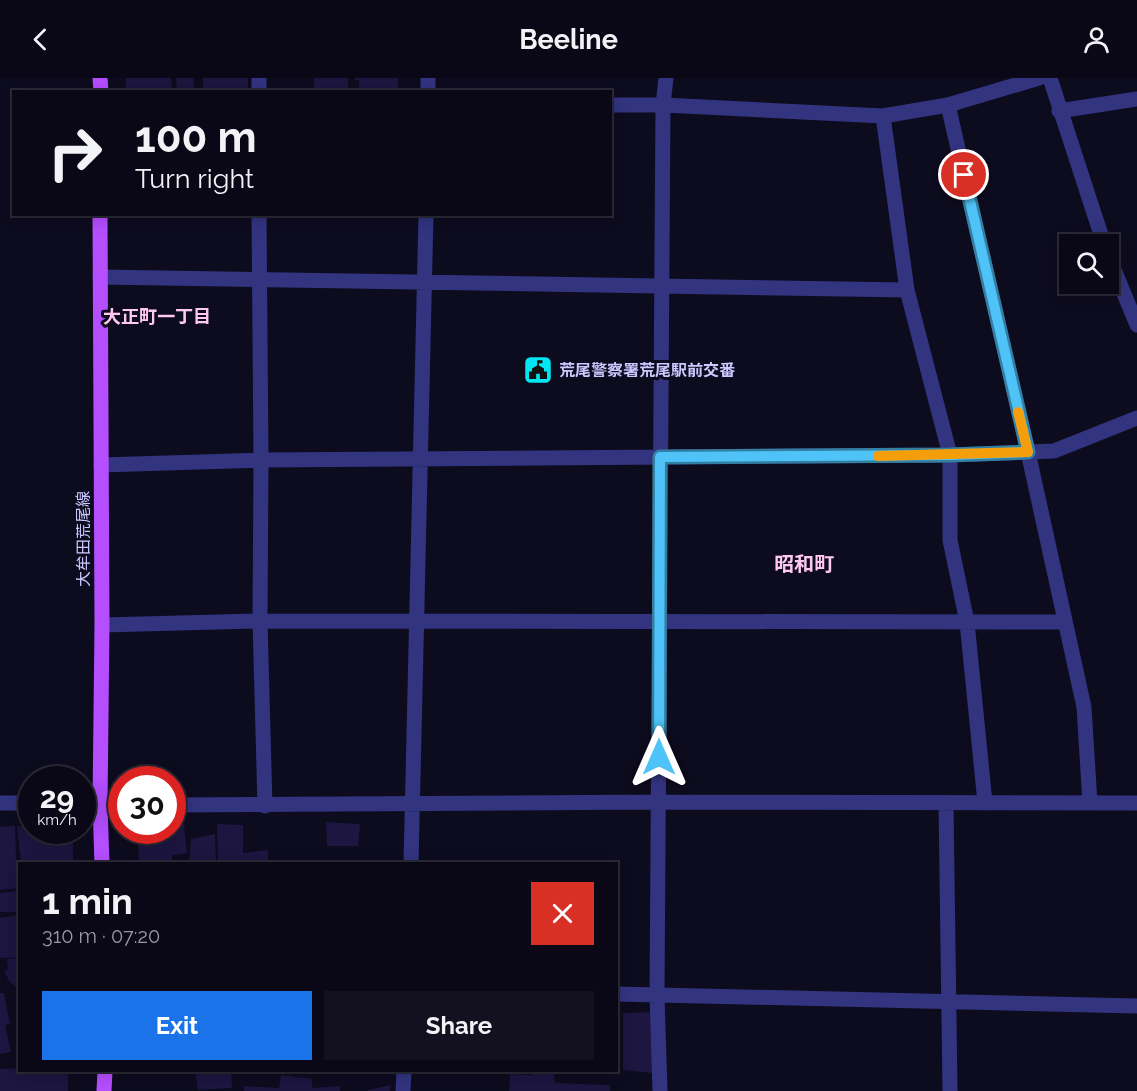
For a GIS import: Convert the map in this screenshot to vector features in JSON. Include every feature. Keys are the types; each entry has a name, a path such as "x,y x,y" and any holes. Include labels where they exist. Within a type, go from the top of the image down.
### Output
{"main road":[{"name":"大牟田荒尾線","path":"100,216 102,862"},
{"path":"104,1091 105,1072"}],"street":[{"path":"660,1091 657,995 659,622 663,105 666,78"},
{"path":"612,105 663,105 883,116 948,105 1039,78"},
{"path":"1050,78 1101,234"},
{"path":"1059,111 1137,99"},
{"path":"948,105 1084,707 1090,803"},
{"path":"883,116 907,290 950,455 950,540 968,621 985,803"},
{"path":"259,216 260,621 265,806"},
{"path":"411,862 426,216"},
{"path":"100,277 907,290"},
{"path":"1119,282 1137,325"},
{"path":"101,465 261,460 950,455 1054,451 1137,418"},
{"path":"102,625 260,621 1064,622"},
{"path":"186,805 658,802 1137,803"},
{"path":"946,802 950,1091"},
{"path":"0,803 18,803"},
{"path":"96,804 108,804"},
{"path":"618,994 1137,1006"},
{"path":"403,1091 404,1072"}],"building":[{"path":"126,78 171,78 172,90 126,90"},
{"path":"176,78 193,78 194,88 177,89"},
{"path":"203,78 248,78 248,90 203,90"},
{"path":"314,78 348,78 348,90 314,90"},
{"path":"355,78 398,78 398,90 359,90 359,80"},
{"path":"326,822 360,824 358,846 327,846"},
{"path":"217,824 243,825 243,853 268,850 268,862 218,862"},
{"path":"15,826 17,888 0,890 0,827"},
{"path":"215,834 216,862 189,862 191,839"},
{"path":"186,843 187,853 172,855 172,862 139,862 138,844"},
{"path":"19,844 73,844 73,862 21,862"},
{"path":"18,891 18,912 0,912 0,893"},
{"path":"18,915 18,957 0,958 0,918"},
{"path":"18,958 18,988 10,982 4,971 8,969 7,959"},
{"path":"0,993 4,993 10,1024 5,1025 11,1052 0,1054"},
{"path":"654,1012 652,1073 623,1070 623,1013"},
{"path":"618,1044 620,1044 619,1071"},
{"path":"18,1068 18,1072 68,1072 68,1091 0,1091 0,1069"},
{"path":"195,1072 231,1072 232,1088 198,1090"},
{"path":"533,1072 549,1072 554,1074 555,1083 610,1085 610,1091 509,1091 510,1074 532,1075"},
{"path":"281,1075 312,1079 312,1088 340,1086 340,1091 244,1091 244,1086 279,1088"},
{"path":"391,1085 390,1091 368,1091 368,1090"}],"slow traffic":[{"path":"878,456 1028,452 1018,412"}],"place":[{"name":"荒尾警察署荒尾駅前交番","path":"538,370"}],"district":[{"name":"大正町一丁目","path":"157,316"},
{"name":"昭和町","path":"804,564"}],"route":[{"path":"659,757 660,457 950,455 1028,452 964,175"}]}
